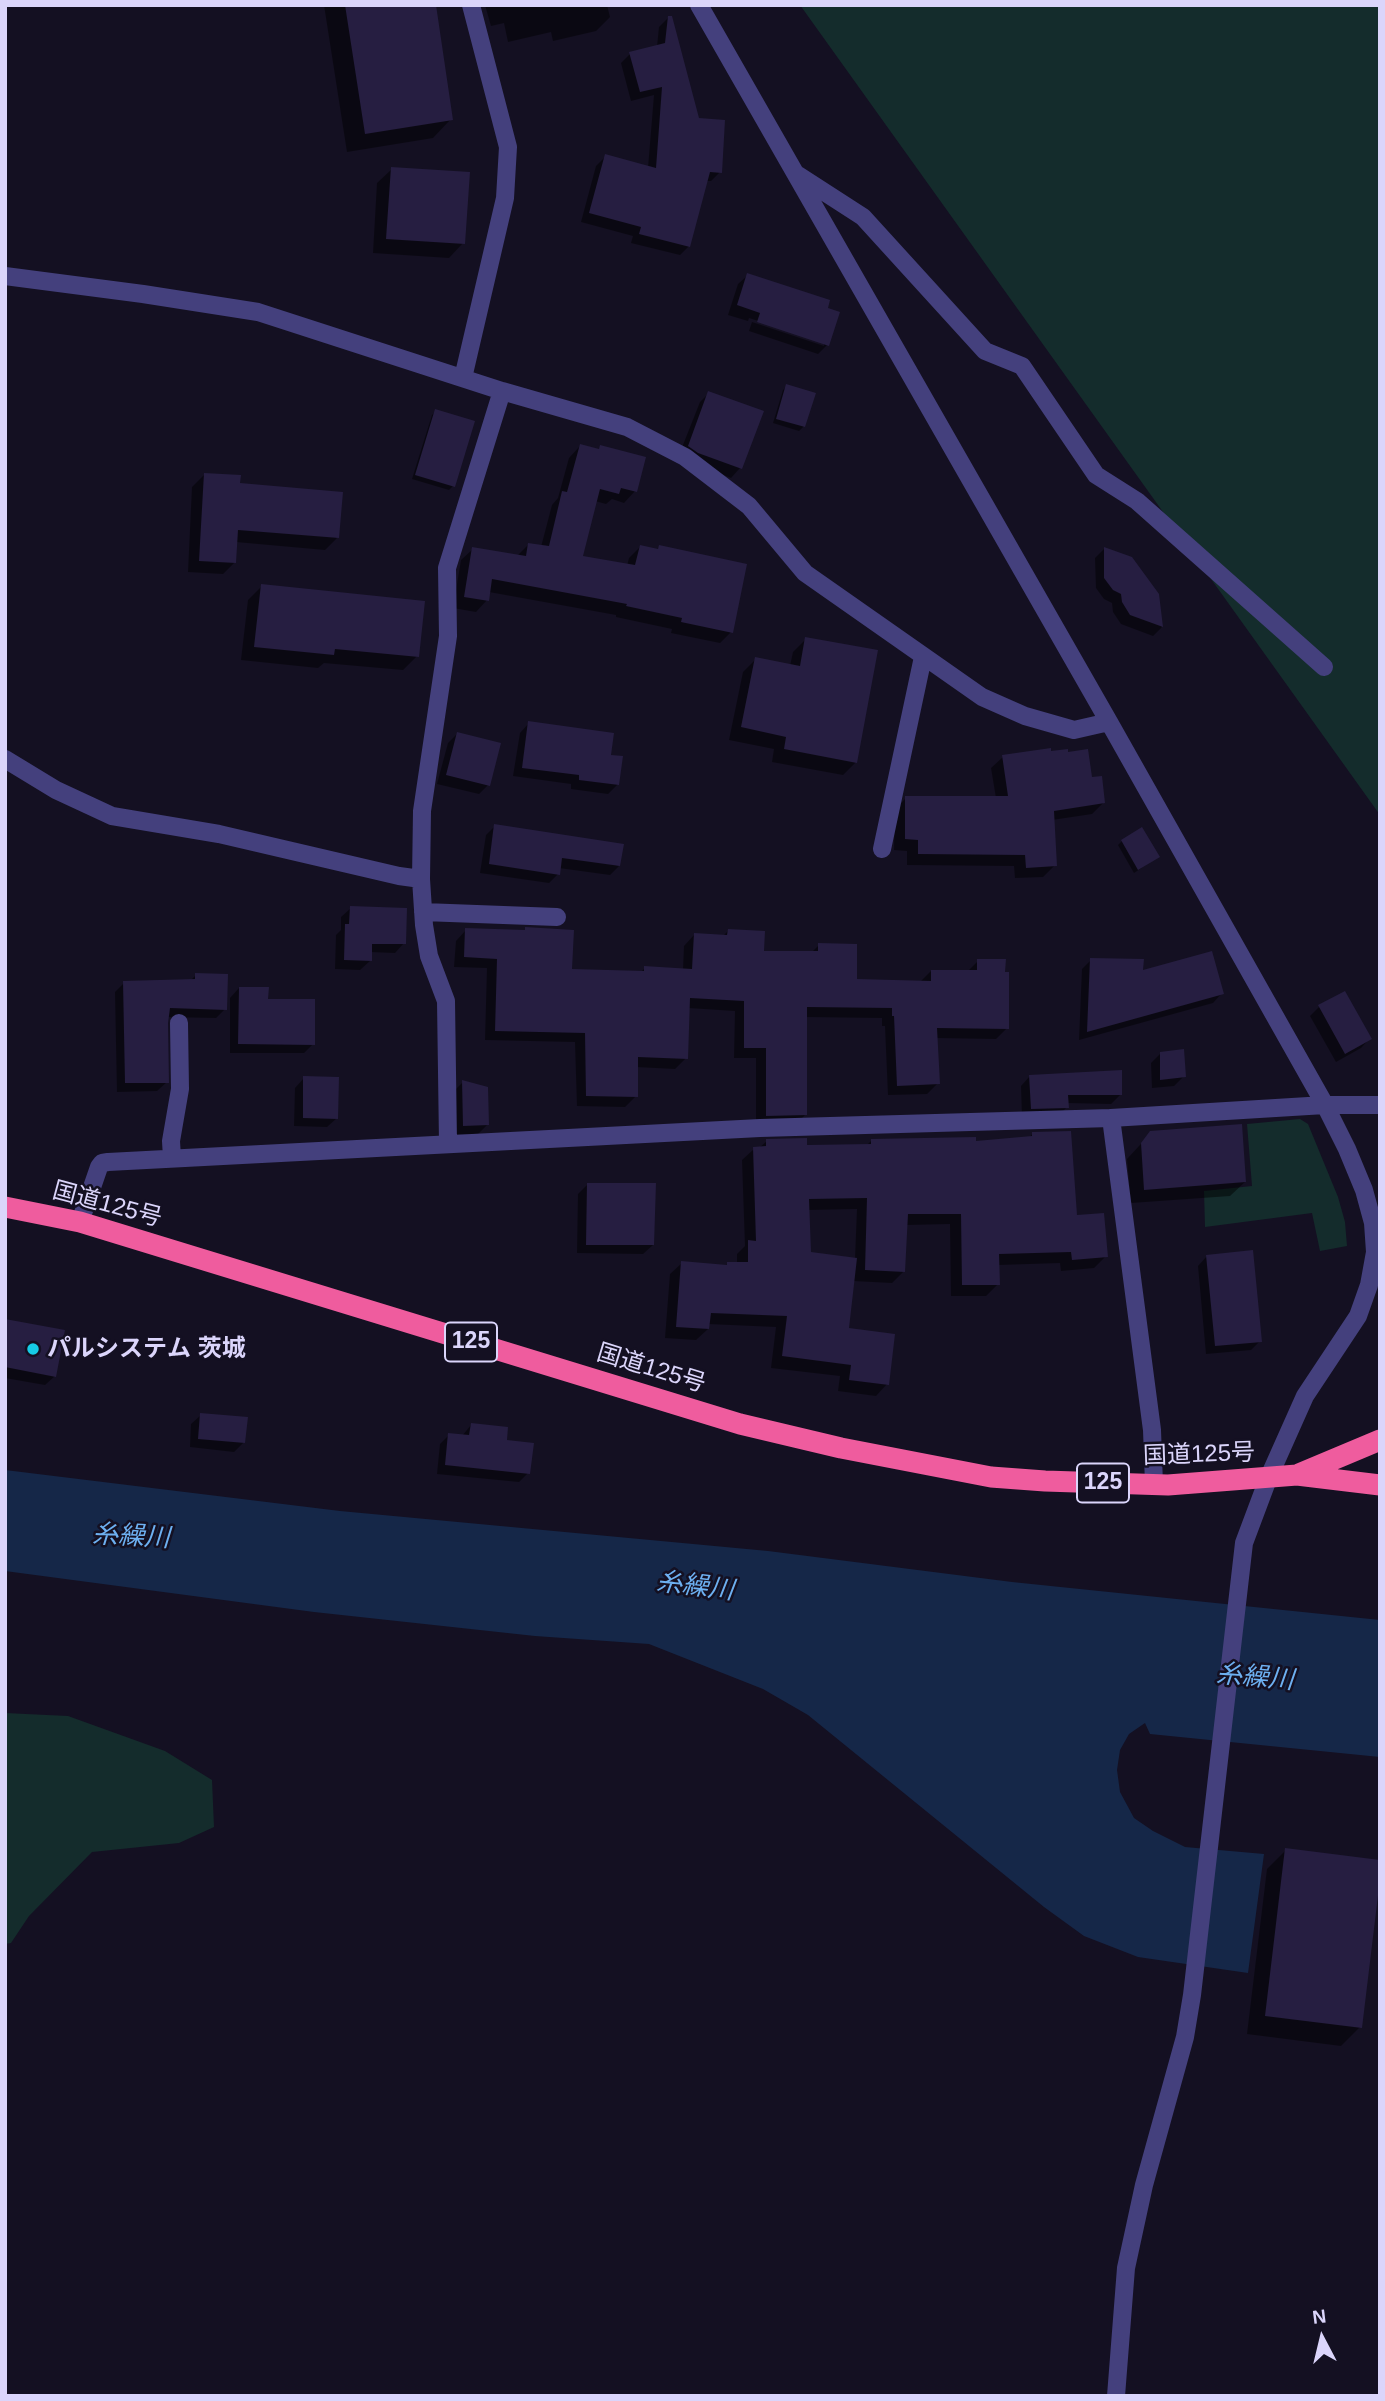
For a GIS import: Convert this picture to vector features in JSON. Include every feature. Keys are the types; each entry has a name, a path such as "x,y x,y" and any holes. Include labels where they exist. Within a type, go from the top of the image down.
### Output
{"highway":[{"name":"国道125号","path":"5,1207 80,1222 753,1427 841,1448 991,1477 1045,1481 1154,1484 1268,1479 1297,1475 1380,1485"},
{"name":"国道125号","path":"1297,1475 1380,1440"}],"street":[{"path":"463,378 505,198 508,148 471,5"},
{"path":"699,5 1325,1105 1364,1190 1373,1223 1375,1252 1369,1285 1358,1315 1305,1396 1268,1479 1244,1543 1185,2037 1144,2185 1126,2268 1116,2396"},
{"path":"795,173 863,217 985,351 1023,366 1096,475 1137,501 1324,667"},
{"path":"5,276 258,312 502,391 627,427 685,457 749,506 805,573 982,697 1025,716 1074,730 1109,722"},
{"path":"448,1143 446,1001 429,956 423,912 421,879 424,801 448,636 447,568 502,391"},
{"path":"882,849 923,657"},
{"path":"5,759 55,790 112,816 219,834 421,879"},
{"path":"423,912 558,917"},
{"path":"172,1158 171,1141 180,1089 178,1023"},
{"path":"80,1222 102,1163 786,1127 1111,1118 1325,1105 1380,1105"},
{"path":"1111,1118 1151,1420 1154,1484"}],"green space":[{"path":"800,5 1380,5 1380,815"},
{"path":"1300,1119 1308,1124 1338,1197 1345,1222 1347,1246 1320,1251 1312,1213 1205,1227 1204,1191 1252,1186 1247,1124"},
{"path":"5,1713 68,1716 165,1751 212,1780 214,1827 179,1843 92,1852 29,1916 11,1943 5,1944"}],"water":[{"name":"糸繰川","path":"5,1470 340,1511 768,1551 1012,1582 1380,1620 1380,1757 1150,1734 1145,1723 1129,1734 1120,1750 1117,1770 1120,1792 1134,1818 1185,1847 1264,1854 1248,1973 1138,1957 1084,1936 1044,1907 808,1715 763,1689 649,1644 535,1636 314,1612 5,1571"}],"building":[{"path":"345,5 436,5 453,120 365,134"},
{"path":"668,16 672,16 699,118 725,120 722,173 710,172 690,247 639,234 641,227 589,213 605,154 656,168 662,87 640,92 629,52 665,43"},
{"path":"391,167 470,172 465,244 386,239"},
{"path":"747,273 830,300 828,308 840,312 829,346 757,322 760,313 737,305"},
{"path":"786,384 816,393 805,427 776,419"},
{"path":"708,391 764,411 742,469 698,453 688,446"},
{"path":"435,409 475,421 455,487 415,475"},
{"path":"580,444 599,449 600,445 646,457 637,492 621,488 619,494 600,489 583,556 635,565 640,545 658,549 659,545 747,564 733,633 681,622 682,618 626,606 627,604 492,579 489,601 464,597 472,547 526,556 528,543 549,546 562,491 567,492"},
{"path":"204,473 241,475 240,483 343,492 339,538 238,530 236,563 199,561"},
{"path":"1104,547 1132,557 1159,594 1163,627 1130,615 1122,602 1121,594 1113,590 1104,578"},
{"path":"261,584 425,601 419,657 335,649 334,655 254,647"},
{"path":"805,637 878,650 857,763 784,749 786,737 741,727 755,657 800,666"},
{"path":"528,721 614,733 611,755 623,756 619,785 579,780 579,775 522,768"},
{"path":"457,732 501,743 490,786 446,775"},
{"path":"1051,748 1051,751 1068,749 1068,752 1088,749 1092,777 1102,776 1105,803 1054,811 1057,866 1026,868 1025,855 918,854 918,840 905,839 905,796 1008,796 1002,755"},
{"path":"494,824 624,844 620,866 562,858 560,875 489,864"},
{"path":"1142,827 1160,857 1138,870 1121,840"},
{"path":"350,906 407,908 406,944 372,944 372,961 344,960 345,924 349,924"},
{"path":"525,927 574,930 572,969 644,971 644,966 692,969 694,933 727,935 728,929 765,931 764,951 818,951 818,943 857,944 857,979 931,981 931,970 977,970 977,959 1006,959 1005,972 1009,972 1009,1029 937,1028 940,1084 897,1086 892,1008 807,1007 807,1115 766,1116 766,1048 744,1048 744,1001 690,998 688,1059 638,1057 638,1097 586,1096 585,1033 495,1031 497,959 464,957 465,928 525,930"},
{"path":"1212,951 1224,994 1087,1032 1090,958 1144,959 1143,970"},
{"path":"195,973 228,974 227,1010 170,1008 169,1083 125,1083 123,981 195,979"},
{"path":"239,987 269,987 268,999 315,999 315,1045 238,1044"},
{"path":"1345,991 1372,1039 1345,1054 1318,1005"},
{"path":"1184,1049 1186,1077 1160,1080 1160,1052"},
{"path":"1122,1070 1122,1095 1068,1095 1069,1108 1031,1109 1029,1075"},
{"path":"303,1076 339,1077 338,1119 303,1118"},
{"path":"462,1080 488,1087 489,1125 463,1126"},
{"path":"1242,1124 1246,1182 1144,1190 1141,1143 1150,1131"},
{"path":"1071,1131 1077,1215 1104,1213 1108,1257 1072,1260 1071,1252 999,1254 1000,1285 962,1285 961,1214 908,1214 905,1272 865,1270 867,1198 809,1199 811,1252 857,1258 849,1328 895,1334 889,1385 849,1380 851,1365 782,1356 787,1316 711,1313 709,1329 676,1327 681,1261 727,1265 727,1262 748,1262 748,1240 756,1241 753,1147 766,1146 766,1139 807,1138 807,1145 871,1144 871,1139 976,1137 976,1141 1032,1136 1032,1132"},
{"path":"587,1183 656,1183 654,1245 586,1245"},
{"path":"1253,1250 1262,1342 1215,1346 1206,1255"},
{"name":"パルシステム 茨城","path":"5,1319 65,1330 56,1377 5,1367"},
{"path":"200,1413 248,1417 245,1443 198,1439"},
{"path":"471,1423 508,1427 507,1440 534,1443 530,1474 445,1465 448,1433 469,1435"},
{"path":"1285,1848 1380,1860 1362,2028 1265,2016"}],"place":[{"name":"パルシステム 茨城","path":"33,1349"}]}
